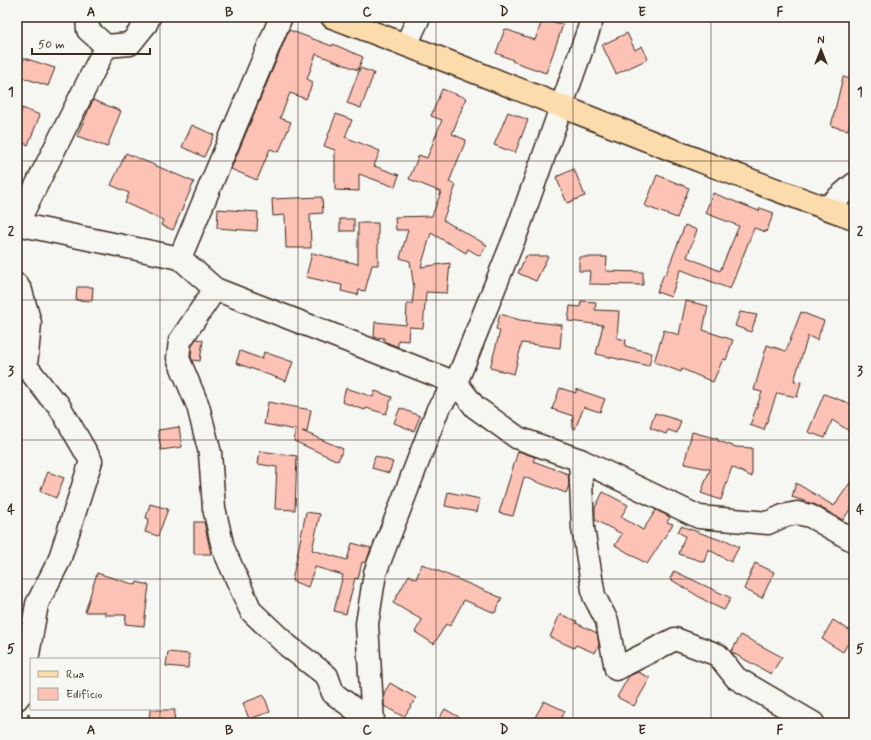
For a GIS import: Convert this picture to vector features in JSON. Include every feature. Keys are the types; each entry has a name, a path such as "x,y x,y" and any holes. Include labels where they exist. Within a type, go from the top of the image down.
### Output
{"main road":[{"path":"332,17 560,107 854,218"}],"street":[{"path":"87,17 88,30 106,46 130,44 146,24 149,17"},
{"path":"180,258 282,17"},
{"path":"406,45 419,17"},
{"path":"373,723 367,624 376,573 438,409 456,382 518,229 593,17"},
{"path":"106,46 17,224 180,258 215,290 456,382 475,407 518,438 580,460 699,517 768,523 783,516 797,513 810,516 854,541"},
{"path":"826,208 854,184"},
{"path":"17,285 21,291 30,323 26,366 51,398 58,404 91,461 59,561 37,604 21,694 17,699"},
{"path":"215,290 180,341 178,358 198,406 210,453 214,508 224,548 251,611 288,646 327,676 333,693 373,723"},
{"path":"580,460 583,528 594,596 607,621 616,669 675,639 718,656 736,678 813,723"}],"building":[{"path":"543,18 563,25 546,73 512,61 513,60 496,53 505,29 535,40"},
{"path":"289,30 332,46 333,44 363,57 358,70 316,54 307,79 313,82 306,99 290,93 280,118 291,122 279,152 270,149 257,180 231,169"},
{"path":"627,33 635,50 642,46 648,59 616,74 602,45"},
{"path":"24,58 55,68 48,86 18,76"},
{"path":"360,68 374,73 361,108 347,103"},
{"path":"843,77 854,80 854,107 848,130 831,126"},
{"path":"442,89 466,98 452,134 466,140 449,182 456,185 443,220 487,245 480,256 468,249 466,253 431,233 421,267 450,263 447,293 426,292 423,328 409,327 408,341 398,340 398,347 384,341 384,338 374,337 375,322 406,325 407,304 412,304 414,288 410,261 400,258 408,230 396,230 395,217 432,216 441,192 409,179 419,155 427,158 442,120 431,116"},
{"path":"93,100 121,111 107,147 77,136"},
{"path":"22,108 40,115 28,145 17,140 17,112 21,113"},
{"path":"508,112 528,120 515,153 494,145"},
{"path":"336,114 352,120 345,137 380,151 374,166 399,175 395,187 359,174 359,191 335,190 335,150 324,146"},
{"path":"192,125 214,135 204,157 182,147"},
{"path":"126,153 194,182 173,230 161,225 163,220 125,203 129,193 111,185"},
{"path":"574,169 585,196 567,203 556,177"},
{"path":"657,175 689,188 677,218 645,206"},
{"path":"713,193 759,211 760,208 774,213 766,232 754,228 730,289 680,270 671,297 657,292 664,274 666,274 685,225 697,230 687,257 720,271 739,226 705,213"},
{"path":"322,197 323,213 310,214 311,248 286,248 285,215 273,216 272,199"},
{"path":"218,209 258,212 257,231 217,228"},
{"path":"340,219 354,219 354,231 340,231"},
{"path":"358,223 378,223 378,265 372,265 365,291 359,290 358,295 341,291 342,285 306,277 312,253 358,264"},
{"path":"526,256 548,256 536,281 518,273"},
{"path":"579,257 607,257 606,271 643,272 643,285 589,284 590,271 579,271"},
{"path":"77,287 93,287 92,301 76,300"},
{"path":"581,301 596,302 595,310 619,311 617,338 626,340 625,346 652,353 649,366 596,354 603,325 568,321 570,306 580,307"},
{"path":"686,301 708,306 703,330 733,340 726,360 723,359 713,382 682,369 681,372 654,362 664,330 679,335"},
{"path":"740,312 757,315 751,332 735,326"},
{"path":"801,312 824,321 817,340 808,336 794,381 801,382 797,397 777,393 764,430 750,425 762,392 754,390 767,345 786,351"},
{"path":"500,314 520,320 562,325 560,348 522,343 514,374 490,368 500,331 496,329"},
{"path":"196,339 203,340 200,361 192,360 191,356 192,345"},
{"path":"240,351 262,359 264,352 293,362 286,381 236,363"},
{"path":"346,388 373,397 375,391 392,397 386,414 366,408 365,410 342,402"},
{"path":"560,388 576,393 576,389 605,399 600,412 584,407 575,429 572,428 573,416 552,409"},
{"path":"824,394 854,405 854,434 832,420 825,438 808,432"},
{"path":"268,402 311,410 307,432 302,431 343,449 338,461 294,441 296,430 264,424"},
{"path":"400,408 420,416 414,431 394,423"},
{"path":"655,413 681,421 677,433 668,430 666,434 650,428"},
{"path":"179,427 182,447 161,450 158,430"},
{"path":"692,432 718,439 718,441 736,447 752,448 752,477 732,467 721,500 701,493 710,469 684,464"},
{"path":"260,451 297,456 295,510 275,509 277,467 258,464"},
{"path":"518,451 535,457 533,461 568,474 569,485 566,493 524,477 513,516 499,513"},
{"path":"375,456 393,462 389,473 372,468"},
{"path":"48,472 64,478 56,498 40,491"},
{"path":"854,477 854,503 843,520 816,505 792,497 796,483 834,506"},
{"path":"448,492 480,499 477,512 445,506"},
{"path":"603,492 628,505 621,517 643,530 656,510 670,517 667,522 673,524 647,564 615,545 622,534 595,520 595,508"},
{"path":"150,504 168,509 158,536 145,532 149,519 146,518"},
{"path":"306,512 320,514 312,550 347,560 352,543 371,548 366,563 362,562 358,579 355,578 346,614 334,611 343,575 315,567 308,587 292,581"},
{"path":"194,522 204,522 211,554 194,554"},
{"path":"681,526 723,541 724,539 739,547 731,562 708,549 704,562 679,554 685,536 678,532"},
{"path":"755,563 774,572 762,598 744,589"},
{"path":"422,564 502,598 495,613 464,600 450,626 446,624 434,644 415,632 422,620 393,603 409,575 416,579"},
{"path":"674,571 731,598 724,610 711,604 670,579"},
{"path":"97,573 136,585 137,582 149,585 144,626 125,624 126,615 105,615 105,612 85,612"},
{"path":"560,614 577,621 576,623 597,633 599,645 595,653 576,645 574,648 550,637"},
{"path":"833,620 854,633 843,652 822,639"},
{"path":"741,635 782,657 771,674 731,652"},
{"path":"168,652 189,654 188,668 166,666"},
{"path":"638,672 650,678 634,706 617,697 629,676"},
{"path":"390,683 416,698 404,717 384,706 384,693"},
{"path":"264,695 270,712 249,719 243,703"},
{"path":"544,701 565,711 559,723 532,723"},
{"path":"445,709 469,723 436,723"},
{"path":"150,710 175,710 174,723 149,723"}]}
